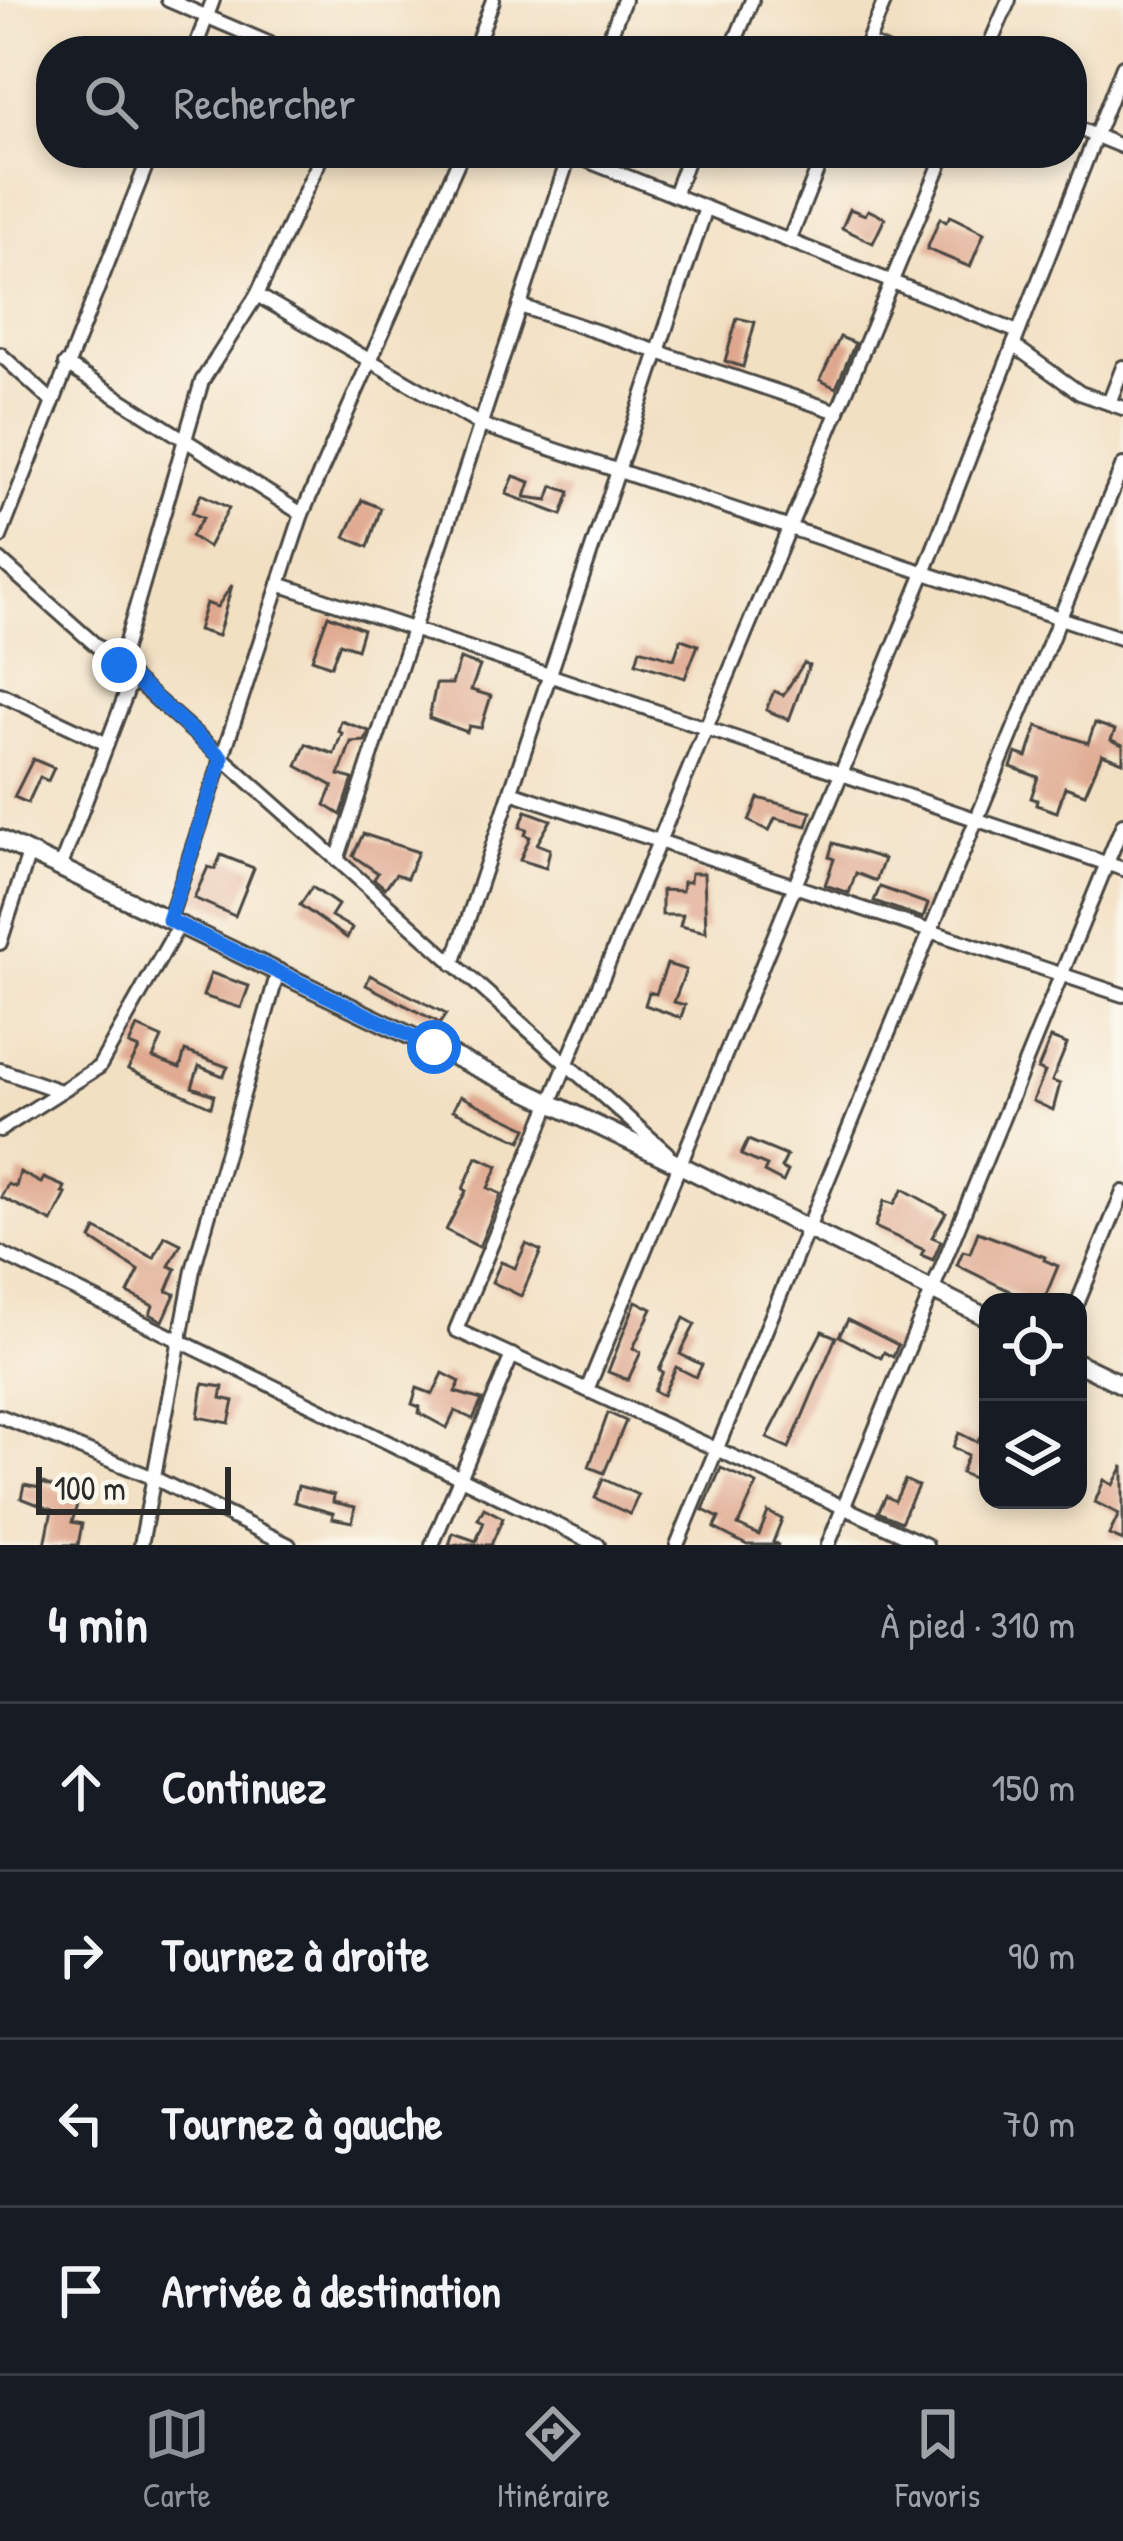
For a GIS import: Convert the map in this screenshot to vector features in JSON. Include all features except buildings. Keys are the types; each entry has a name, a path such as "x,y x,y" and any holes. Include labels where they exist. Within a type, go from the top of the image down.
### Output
{"main road":[{"path":"0,839 979,1314"},
{"path":"1087,1367 1123,1385"}],"street":[{"path":"168,0 250,36"},
{"path":"200,36 213,0"},
{"path":"480,36 493,0"},
{"path":"610,36 623,0"},
{"path":"737,36 752,0"},
{"path":"870,36 885,0"},
{"path":"993,36 1009,0"},
{"path":"1087,159 1123,66"},
{"path":"1087,132 1123,147"},
{"path":"0,537 145,168"},
{"path":"119,665 202,381 257,295 316,168"},
{"path":"0,1130 99,1066 174,922 302,514 455,168"},
{"path":"337,860 565,168"},
{"path":"607,168 892,282 1016,339 1080,393 1116,405 1123,367"},
{"path":"674,195 685,168"},
{"path":"789,241 818,168"},
{"path":"926,1545 456,1330 939,168"},
{"path":"587,1390 924,573 1083,168"},
{"path":"453,964 706,208"},
{"path":"257,295 482,425 1123,639"},
{"path":"520,306 838,412"},
{"path":"0,354 52,401"},
{"path":"65,364 302,514"},
{"path":"677,1545 1123,465"},
{"path":"0,560 680,1165"},
{"path":"279,584 1123,869"},
{"path":"60,868 132,678"},
{"path":"0,694 107,744"},
{"path":"511,792 1123,995"},
{"path":"828,1545 1123,824"},
{"path":"0,943 28,853"},
{"path":"142,1545 193,1270 278,972"},
{"path":"0,1070 60,1091"},
{"path":"1082,1293 1123,1192"},
{"path":"0,1253 598,1545"},
{"path":"432,1545 512,1355"},
{"path":"0,1416 154,1478 289,1545"}],"route":[{"path":"119,665 222,758 169,920 434,1047"}]}
